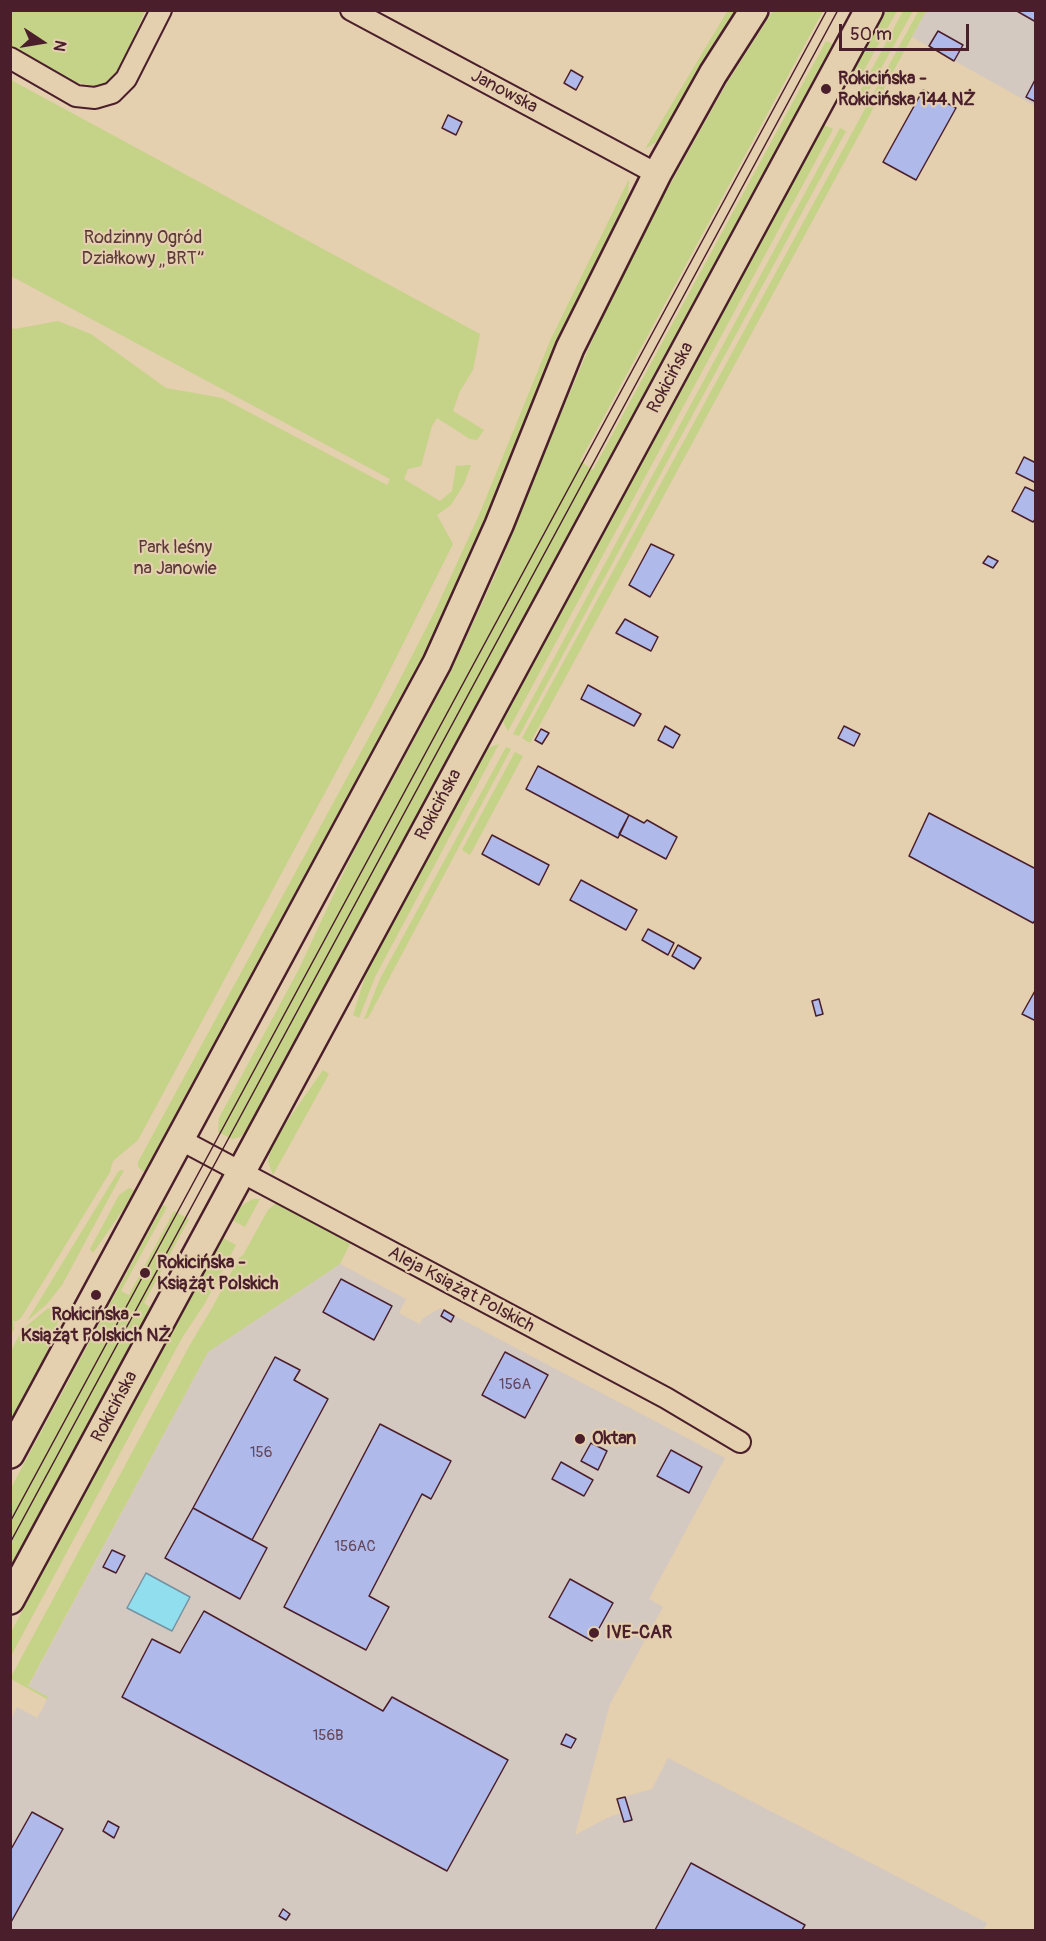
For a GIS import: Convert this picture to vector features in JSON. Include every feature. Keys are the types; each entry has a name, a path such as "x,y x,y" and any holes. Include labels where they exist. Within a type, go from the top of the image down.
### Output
{"main road":[{"path":"10,1454 437,663 499,525 570,348 657,174 713,74 754,10"},
{"name":"Rokicińska","path":"10,1600 868,10"}],"street":[{"path":"10,58 76,96 95,98 112,93 126,79 161,10"},
{"name":"Janowska","path":"351,10 657,174"},
{"name":"Aleja Książąt Polskich","path":"181,1140 656,1392 740,1442"}],"shaded area":[{"path":"926,11 1035,11 1035,106 912,37"},
{"path":"340,1264 406,1299 399,1313 410,1319 420,1324 422,1319 440,1308 725,1458 649,1599 663,1607 610,1704 575,1835 621,1813 617,1799 652,1789 668,1758 987,1923 983,1930 11,1930 11,1719 17,1707 37,1718 44,1706 47,1697 28,1687 208,1352"}],"green space":[{"path":"728,10 736,11 656,142 645,149"},
{"path":"919,10 926,11 530,743 522,738"},
{"path":"11,11 145,11 117,75 102,87 73,82 11,46"},
{"path":"773,11 823,11 580,461 593,470 826,41 833,44 246,1131 240,1137 232,1139 218,1132 219,1118 299,969 351,857 451,671 499,567 598,327 653,215 727,83"},
{"path":"886,11 897,11 857,83 849,79"},
{"path":"903,11 913,11 864,99 858,95"},
{"path":"11,80 480,334 473,370 460,391 453,411 484,430 477,440 470,439 437,418 432,426 421,466 408,469 404,479 440,501 452,491 456,466 471,465 464,484 451,505 437,515 453,544 377,696 138,1140 113,1161 110,1172 21,1318 13,1321 14,1329 11,1334 11,328 58,321 91,334 166,388 222,398 387,485 390,479 11,276"},
{"path":"824,125 833,129 508,731 503,721"},
{"path":"840,128 846,131 519,736 513,734"},
{"path":"629,179 628,195 556,344 443,616 402,697 145,1173 138,1167 138,1162 393,693 435,611 479,515 550,341"},
{"path":"499,744 375,977 359,1018 353,1015 367,971 488,748"},
{"path":"506,747 511,749 368,1018 364,1019 380,979"},
{"path":"515,752 523,756 470,855 462,850"},
{"path":"323,1070 329,1074 273,1175 268,1161 270,1151 286,1123"},
{"path":"124,1170 62,1285 47,1304 27,1321 118,1172"},
{"path":"129,1188 136,1191 93,1253 90,1249 119,1195"},
{"path":"253,1199 260,1199 245,1227 232,1220 241,1206"},
{"path":"276,1203 351,1242 340,1264 208,1352 28,1686 48,1697 47,1699 11,1677 191,1343 268,1210"},
{"path":"163,1205 167,1207 121,1291 129,1295 174,1211 189,1219 144,1303 151,1308 11,1568 11,1488"},
{"path":"223,1238 236,1245 205,1303 182,1338 11,1656 11,1632"},
{"path":"58,1306 63,1308 45,1357 11,1421 11,1351 22,1330 47,1309"}],"water":[{"path":"146,1573 190,1597 172,1631 127,1608"}],"building":[{"path":"1015,10 1036,10 1036,22"},
{"path":"938,31 963,45 954,61 929,46"},
{"path":"571,70 583,77 576,90 564,83"},
{"path":"1036,78 1036,102 1026,97"},
{"path":"923,90 956,108 916,180 883,162"},
{"path":"448,115 462,122 456,135 442,128"},
{"path":"1024,457 1036,463 1036,483 1016,473"},
{"path":"1025,487 1036,492 1036,518 1033,522 1012,511"},
{"path":"651,544 674,555 650,597 629,585"},
{"path":"988,556 998,561 993,568 983,563"},
{"path":"625,619 658,637 651,651 616,633"},
{"path":"588,685 641,714 634,726 581,699"},
{"path":"665,726 680,735 673,748 658,740"},
{"path":"844,726 860,734 854,746 838,738"},
{"path":"541,729 549,733 542,744 535,740"},
{"path":"538,766 629,815 618,838 526,789"},
{"path":"929,813 1036,869 1036,919 1033,923 909,856"},
{"path":"629,815 644,823 647,820 677,837 666,859 619,834"},
{"path":"492,835 549,865 539,885 482,854"},
{"path":"581,880 637,910 626,930 570,900"},
{"path":"648,929 674,943 668,955 642,940"},
{"path":"678,945 701,958 694,969 672,956"},
{"path":"1036,989 1036,1021 1022,1014"},
{"path":"819,999 823,1014 816,1016 812,1001"},
{"path":"341,1279 392,1306 374,1340 323,1312"},
{"path":"444,1310 454,1316 451,1322 441,1316"},
{"path":"505,1352 548,1375 525,1418 482,1395"},
{"path":"275,1357 300,1370 294,1380 328,1399 252,1540 193,1508"},
{"path":"380,1424 451,1461 431,1499 422,1494 369,1596 389,1607 366,1650 284,1607"},
{"path":"591,1443 607,1451 598,1470 581,1461"},
{"path":"671,1450 702,1467 689,1493 657,1476"},
{"path":"561,1462 593,1480 584,1496 552,1479"},
{"path":"193,1508 267,1548 240,1599 165,1558"},
{"path":"112,1550 125,1556 116,1573 103,1567"},
{"path":"570,1579 613,1603 592,1641 549,1617"},
{"path":"204,1611 383,1711 392,1697 508,1760 447,1871 122,1697 152,1639 180,1653"},
{"path":"566,1734 576,1739 571,1748 561,1744"},
{"path":"625,1797 632,1820 624,1822 617,1799"},
{"path":"32,1812 63,1829 10,1924 10,1851"},
{"path":"108,1821 119,1827 114,1838 103,1831"},
{"path":"691,1863 805,1925 802,1930 655,1930"},
{"path":"283,1909 290,1914 286,1920 279,1916"}],"tram line":[{"path":"10,1522 827,10"},
{"path":"10,1543 838,10"}],"place":[{"name":"Rokicińska - Rokicińska 144 NŻ","path":"826,89"},
{"name":"Rokicińska - Książąt Polskich","path":"145,1273"},
{"name":"Rokicińska - Książąt Polskich NŻ","path":"96,1295"},
{"name":"Oktan","path":"580,1439"},
{"name":"IVE-CAR","path":"594,1633"}],"park label":[{"name":"Rodzinny Ogród Działkowy „BRT”","path":"143,248"},
{"name":"Park leśny na Janowie","path":"175,558"}]}
